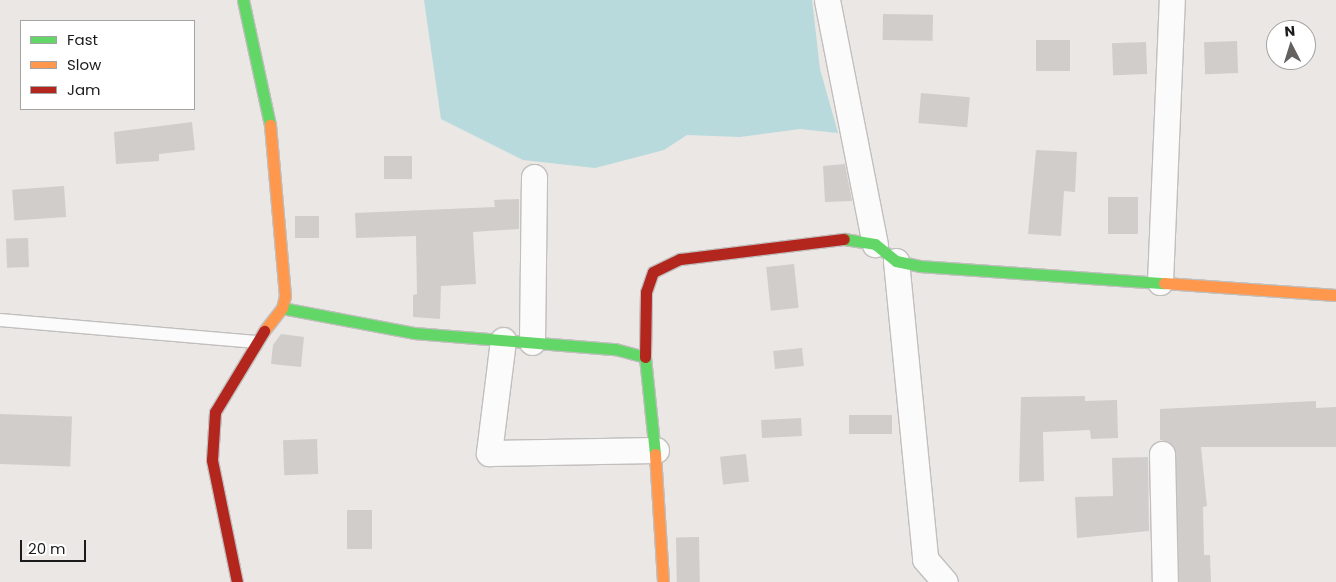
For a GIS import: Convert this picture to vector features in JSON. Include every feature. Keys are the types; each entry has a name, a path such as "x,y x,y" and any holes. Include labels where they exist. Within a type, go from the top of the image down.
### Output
{"street":[{"path":"237,582 212,460 212,434 215,412 256,342 282,308 275,149 243,0"},
{"path":"827,0 876,244"},
{"path":"1160,282 1172,0"},
{"path":"532,342 534,177"},
{"path":"662,582 656,450 645,357 646,292 653,272 680,259 849,238 876,244 896,261 1336,294"},
{"path":"896,261 925,559 945,582"},
{"path":"282,308 414,333 615,349 645,357"},
{"path":"503,340 489,453 656,450"},
{"path":"1162,454 1165,582"}],"lane":[{"path":"0,320 256,342"}],"water":[{"path":"424,0 812,0 820,69 838,133 800,129 740,137 687,135 664,150 595,168 523,160 441,119"}],"building":[{"path":"883,14 933,15 933,41 883,40"},
{"path":"1036,40 1070,40 1070,71 1036,71"},
{"path":"1237,41 1238,73 1205,74 1204,42"},
{"path":"1146,42 1147,74 1113,75 1112,43"},
{"path":"921,93 970,97 967,127 918,123"},
{"path":"192,122 195,150 159,154 159,161 116,164 114,132"},
{"path":"1036,150 1077,152 1075,192 1064,191 1061,236 1028,234"},
{"path":"384,156 412,156 412,179 384,179"},
{"path":"845,164 852,201 825,202 823,166"},
{"path":"64,186 66,217 14,221 12,190"},
{"path":"1108,197 1138,197 1138,234 1108,234"},
{"path":"519,199 519,229 473,232 476,284 441,286 440,319 413,317 413,295 417,294 416,236 356,238 355,213 495,207 494,200"},
{"path":"295,216 319,216 319,238 295,238"},
{"path":"28,238 29,267 7,268 6,239"},
{"path":"794,264 799,308 771,311 766,267"},
{"path":"281,334 304,337 301,367 271,364 273,345"},
{"path":"802,348 804,366 775,369 773,351"},
{"path":"1085,396 1085,401 1117,400 1118,438 1091,439 1090,430 1043,432 1044,481 1019,482 1021,397"},
{"path":"1316,401 1316,408 1336,407 1336,447 1201,447 1207,506 1203,507 1204,555 1210,555 1211,582 1179,582 1176,454 1169,442 1160,440 1160,409"},
{"path":"0,414 72,417 70,466 0,464"},
{"path":"849,415 892,415 892,434 849,434"},
{"path":"801,418 802,436 762,438 761,420"},
{"path":"317,439 318,474 284,475 283,440"},
{"path":"746,454 749,482 723,485 720,457"},
{"path":"1148,457 1149,531 1077,538 1075,497 1113,496 1112,458"},
{"path":"347,510 372,510 372,549 347,549"},
{"path":"676,537 699,537 700,582 677,582"}],"traffic: fast":[{"path":"243,0 270,125"},
{"path":"844,239 875,244 896,261 919,266 1164,283"},
{"path":"282,308 414,333 615,349 645,357 655,454"}],"traffic: slow":[{"path":"264,331 282,308 285,296 270,125"},
{"path":"1164,283 1336,295"},
{"path":"655,454 663,582"}],"traffic: jam":[{"path":"645,357 646,292 653,272 680,259 844,239"},
{"path":"237,582 212,460 215,412 264,331"}]}
